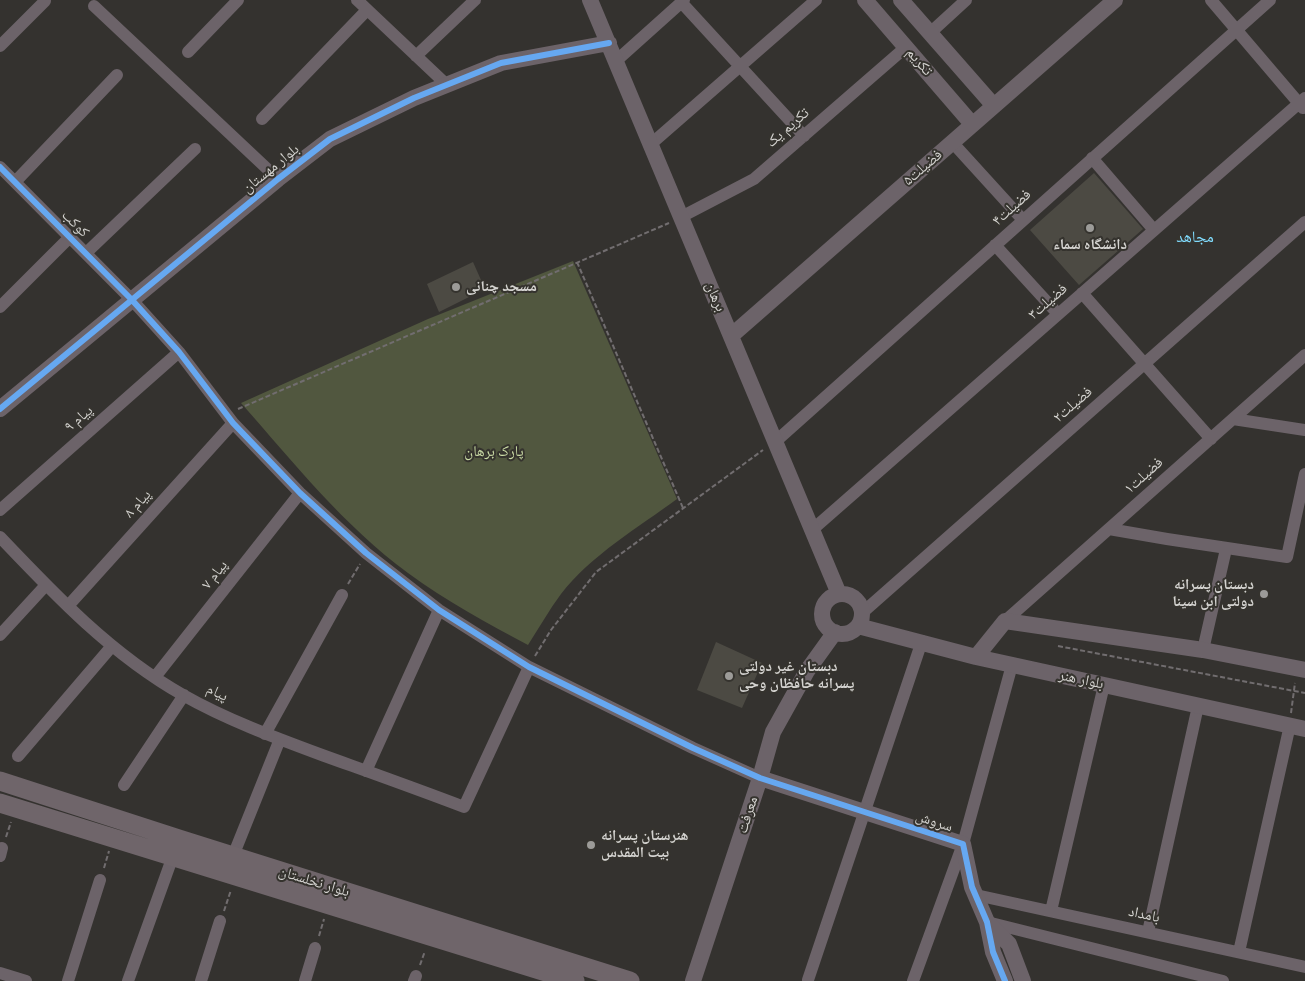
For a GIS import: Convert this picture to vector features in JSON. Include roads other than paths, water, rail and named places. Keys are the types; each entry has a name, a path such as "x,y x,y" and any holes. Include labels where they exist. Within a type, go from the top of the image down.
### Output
{"main road":[{"name":"بلوار نخلستان","path":"0,781 176,848 236,875 575,981"},
{"name":"بلوار نخلستان","path":"8,805 113,838 233,856 630,981"}],"street":[{"path":"188,52 238,0"},
{"path":"357,0 447,85"},
{"path":"416,56 475,0"},
{"name":"برهان","path":"590,0 839,594"},
{"path":"651,144 816,0"},
{"name":"تکریم","path":"865,0 972,124"},
{"name":"تکریم","path":"901,0 994,106"},
{"path":"930,32 966,0"},
{"name":"فضیلت۵","path":"731,336 1115,0"},
{"path":"1211,0 1303,104"},
{"name":"فضیلت۴","path":"775,442 1270,0"},
{"path":"0,46 45,1"},
{"path":"616,61 682,1 804,136"},
{"path":"94,6 278,179"},
{"path":"262,119 367,10"},
{"name":"بلوار مهستان","path":"0,409 278,179 330,139 414,98 501,63 609,44"},
{"name":"تکریم یک","path":"682,218 754,179 906,47"},
{"path":"15,182 117,75"},
{"name":"فضیلت۳","path":"812,530 1154,230 1303,104"},
{"path":"952,142 1023,220"},
{"path":"86,253 195,149"},
{"path":"1092,158 1154,230"},
{"name":"کوکب","path":"0,167 132,300 179,352 230,419 300,493 366,552 439,610 528,667 693,748 760,778"},
{"name":"فضیلت۲","path":"860,619 1305,222"},
{"path":"0,307 70,237"},
{"path":"994,245 1058,314"},
{"path":"1082,293 1211,439"},
{"name":"پیام ۹","path":"0,510 179,352"},
{"name":"فضیلت۱","path":"1006,621 1305,355"},
{"name":"پیام ۸","path":"68,606 230,419"},
{"path":"1233,419 1305,430"},
{"path":"1109,529 1287,557 1305,474"},
{"name":"پیام ۷","path":"155,677 300,493"},
{"name":"پیام","path":"0,537 46,585 112,646 184,695 265,734 464,807 528,667"},
{"path":"1204,650 1226,548"},
{"path":"0,635 46,585"},
{"path":"839,594 852,596 857,601 860,619 850,632 841,634 829,630 824,625 822,612 827,600 839,594"},
{"path":"265,734 342,595"},
{"path":"366,771 439,610"},
{"name":"بلوار هنر","path":"860,619 922,642 976,657 1297,727"},
{"path":"976,657 1006,621 1204,650 1301,669"},
{"name":"معرفت","path":"693,981 774,732 808,670 835,632"},
{"path":"808,980 922,642"},
{"path":"18,756 112,646"},
{"path":"912,981 963,844 1012,665"},
{"path":"1050,911 1104,685"},
{"path":"124,785 184,695"},
{"path":"1148,932 1198,706"},
{"path":"1239,952 1297,727"},
{"path":"233,856 280,739"},
{"name":"سروش","path":"760,778 963,844 972,887 987,922 993,952 1005,981"},
{"path":"128,981 176,848"},
{"path":"68,981 100,880"},
{"name":"بامداد","path":"976,895 1305,967"},
{"path":"201,981 220,921"},
{"path":"987,922 1223,981"},
{"name":"سروش","path":"987,922 1009,944 1023,981"},
{"path":"305,981 315,948"},
{"path":"2,975 26,981"}],"place":[{"name":"دانشگاه سماء","path":"1090,228"},
{"name":"مسجد چنانی","path":"456,287"},
{"name":"دبستان پسرانه دولتی ابن سینا","path":"1264,594"},
{"name":"دبستان غیر دولتی پسرانه حافظان وحی","path":"729,676"},
{"name":"هنرستان پسرانه بیت المقدس","path":"591,845"}],"district":[{"name":"مجاهد","path":"1195,238"}],"park label":[{"name":"پارک برهان","path":"494,452"}]}
